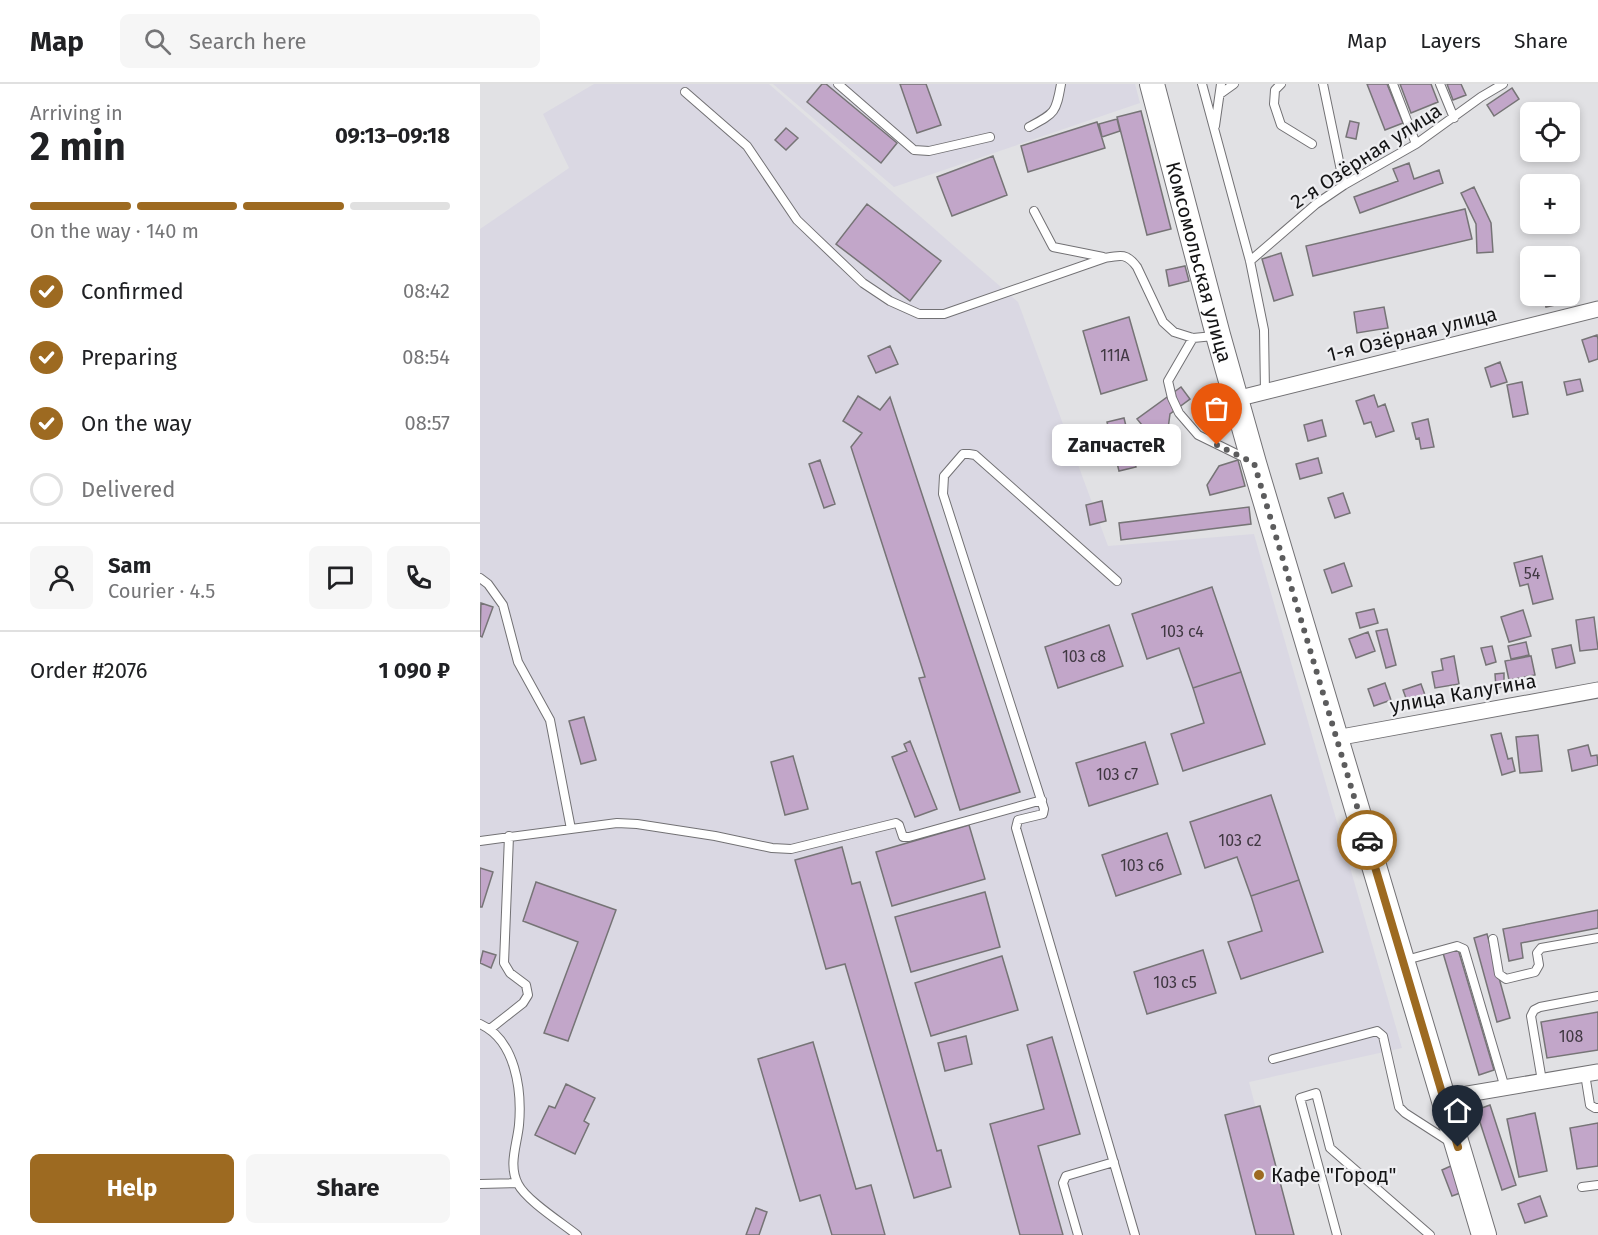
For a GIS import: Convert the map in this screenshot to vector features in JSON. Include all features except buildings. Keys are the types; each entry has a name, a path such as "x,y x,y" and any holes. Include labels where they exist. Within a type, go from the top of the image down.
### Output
{"main road":[{"name":"Комсомольская улица","path":"1152,84 1254,463 1404,960 1484,1235"}],"street":[{"name":"1-я Озёрная улица","path":"1236,399 1598,309"},
{"name":"улица Калугина","path":"1336,738 1598,690"},
{"path":"1444,1098 1591,1073"}],"lane":[{"path":"838,84 914,150 929,151 990,137"},
{"path":"1029,127 1047,117 1057,107 1061,84"},
{"path":"1202,84 1250,261 1264,330 1265,392"},
{"path":"1214,130 1221,84"},
{"path":"1220,94 1234,84"},
{"path":"1281,84 1275,90 1274,104 1281,125 1312,144"},
{"path":"1323,84 1344,185"},
{"path":"1393,84 1416,144"},
{"path":"1440,84 1454,118"},
{"name":"2-я Озёрная улица","path":"1250,261 1316,204 1344,185 1416,144 1503,84"},
{"path":"685,93 747,146 797,220 863,283 890,301 919,314 944,314 1105,258 1121,255 1131,259 1137,267 1163,322 1174,332 1193,338 1218,335"},
{"path":"1034,212 1053,247 1105,258"},
{"path":"1193,338 1168,381 1179,413 1198,435 1254,463"},
{"path":"1117,581 975,455 963,454 944,476 943,494 1044,809 1043,814 1018,820 1016,828 1135,1235"},
{"path":"480,578 488,584 503,605 518,662 550,720 571,829"},
{"path":"480,841 617,823 637,824 715,836 772,848 791,849 896,822 903,837 909,837 1042,800"},
{"path":"480,835 490,839"},
{"path":"489,1029 523,1002 528,995 526,985 510,973 504,963 509,836"},
{"path":"1493,939 1500,974 1506,979 1535,972 1539,965 1537,953 1541,948 1598,938"},
{"path":"1404,960 1457,946 1464,949 1506,1088"},
{"path":"1542,1081 1530,1016 1540,1007 1598,996"},
{"path":"480,1024 503,1042 515,1070 519,1126 513,1158 517,1183 526,1195 577,1235"},
{"path":"1273,1059 1377,1031 1383,1036 1399,1107 1458,1147"},
{"path":"1591,1073 1590,1105 1598,1108"},
{"path":"1337,1235 1300,1098 1316,1093 1330,1148 1430,1235"},
{"path":"1078,1235 1063,1183 1066,1176 1114,1161"},
{"path":"480,1184 517,1183"},
{"path":"1582,1187 1598,1185"}],"shaded area":[{"path":"594,84 769,84 1018,302 1108,546 1254,534 1402,1048 1249,1082 1289,1235 480,1235 480,229 569,168 543,114"},
{"path":"773,84 1135,84 1140,103 894,187"}],"way so far":[{"path":"1217,445 1254,463 1367,840"}],"place":[{"name":"ZапчастеR","path":"1217,445"},
{"name":"Кафе \"Город\"","path":"1259,1175"}],"route":[{"path":"1367,840 1458,1147"}]}
